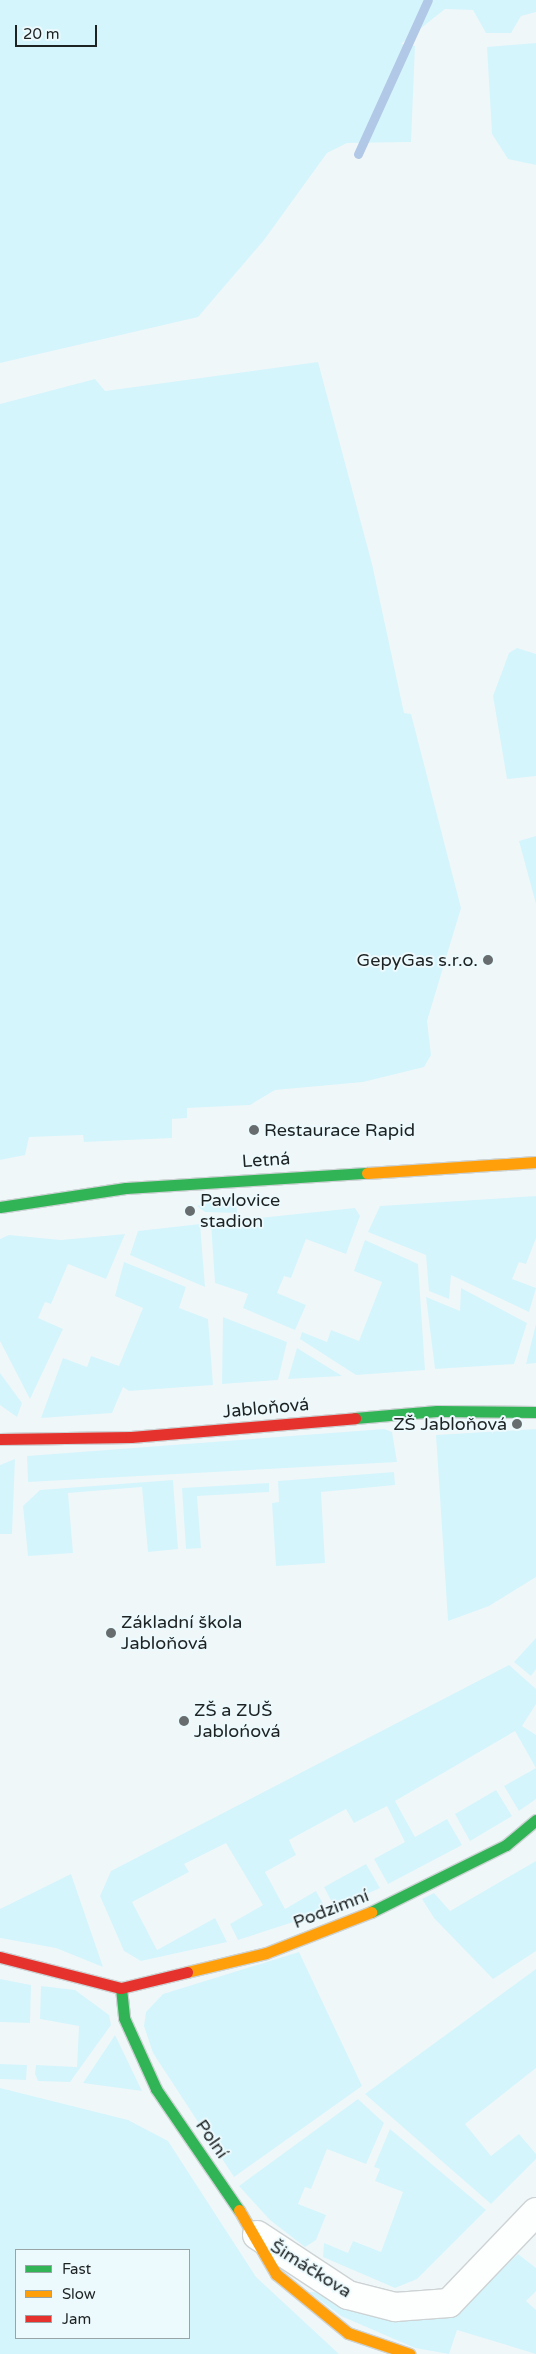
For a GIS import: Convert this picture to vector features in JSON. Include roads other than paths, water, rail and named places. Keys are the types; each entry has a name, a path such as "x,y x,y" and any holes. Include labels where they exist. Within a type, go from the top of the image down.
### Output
{"street":[{"name":"Letná","path":"0,1207 126,1188 536,1162"},
{"name":"Jabloňová","path":"0,1439 131,1437 437,1412 536,1412"},
{"name":"Podzimní","path":"121,1988 266,1953 393,1903 506,1845 536,1820"},
{"path":"0,1957 121,1988"},
{"name":"Polní","path":"121,1988 124,2018 156,2089 257,2235 276,2274 348,2333 410,2354"},
{"name":"Šimáčkova","path":"257,2235 348,2295 395,2308 449,2303 536,2212"}],"waterway":[{"path":"358,154 428,0"}],"place":[{"name":"GepyGas s.r.o.","path":"488,960"},
{"name":"Restaurace Rapid","path":"254,1130"},
{"name":"Pavlovice stadion","path":"190,1211"},
{"name":"ZŠ Jabloňová","path":"517,1424"},
{"name":"Základní škola Jabloňová","path":"111,1633"},
{"name":"ZŠ a ZUŠ Jablońová","path":"184,1721"}]}
